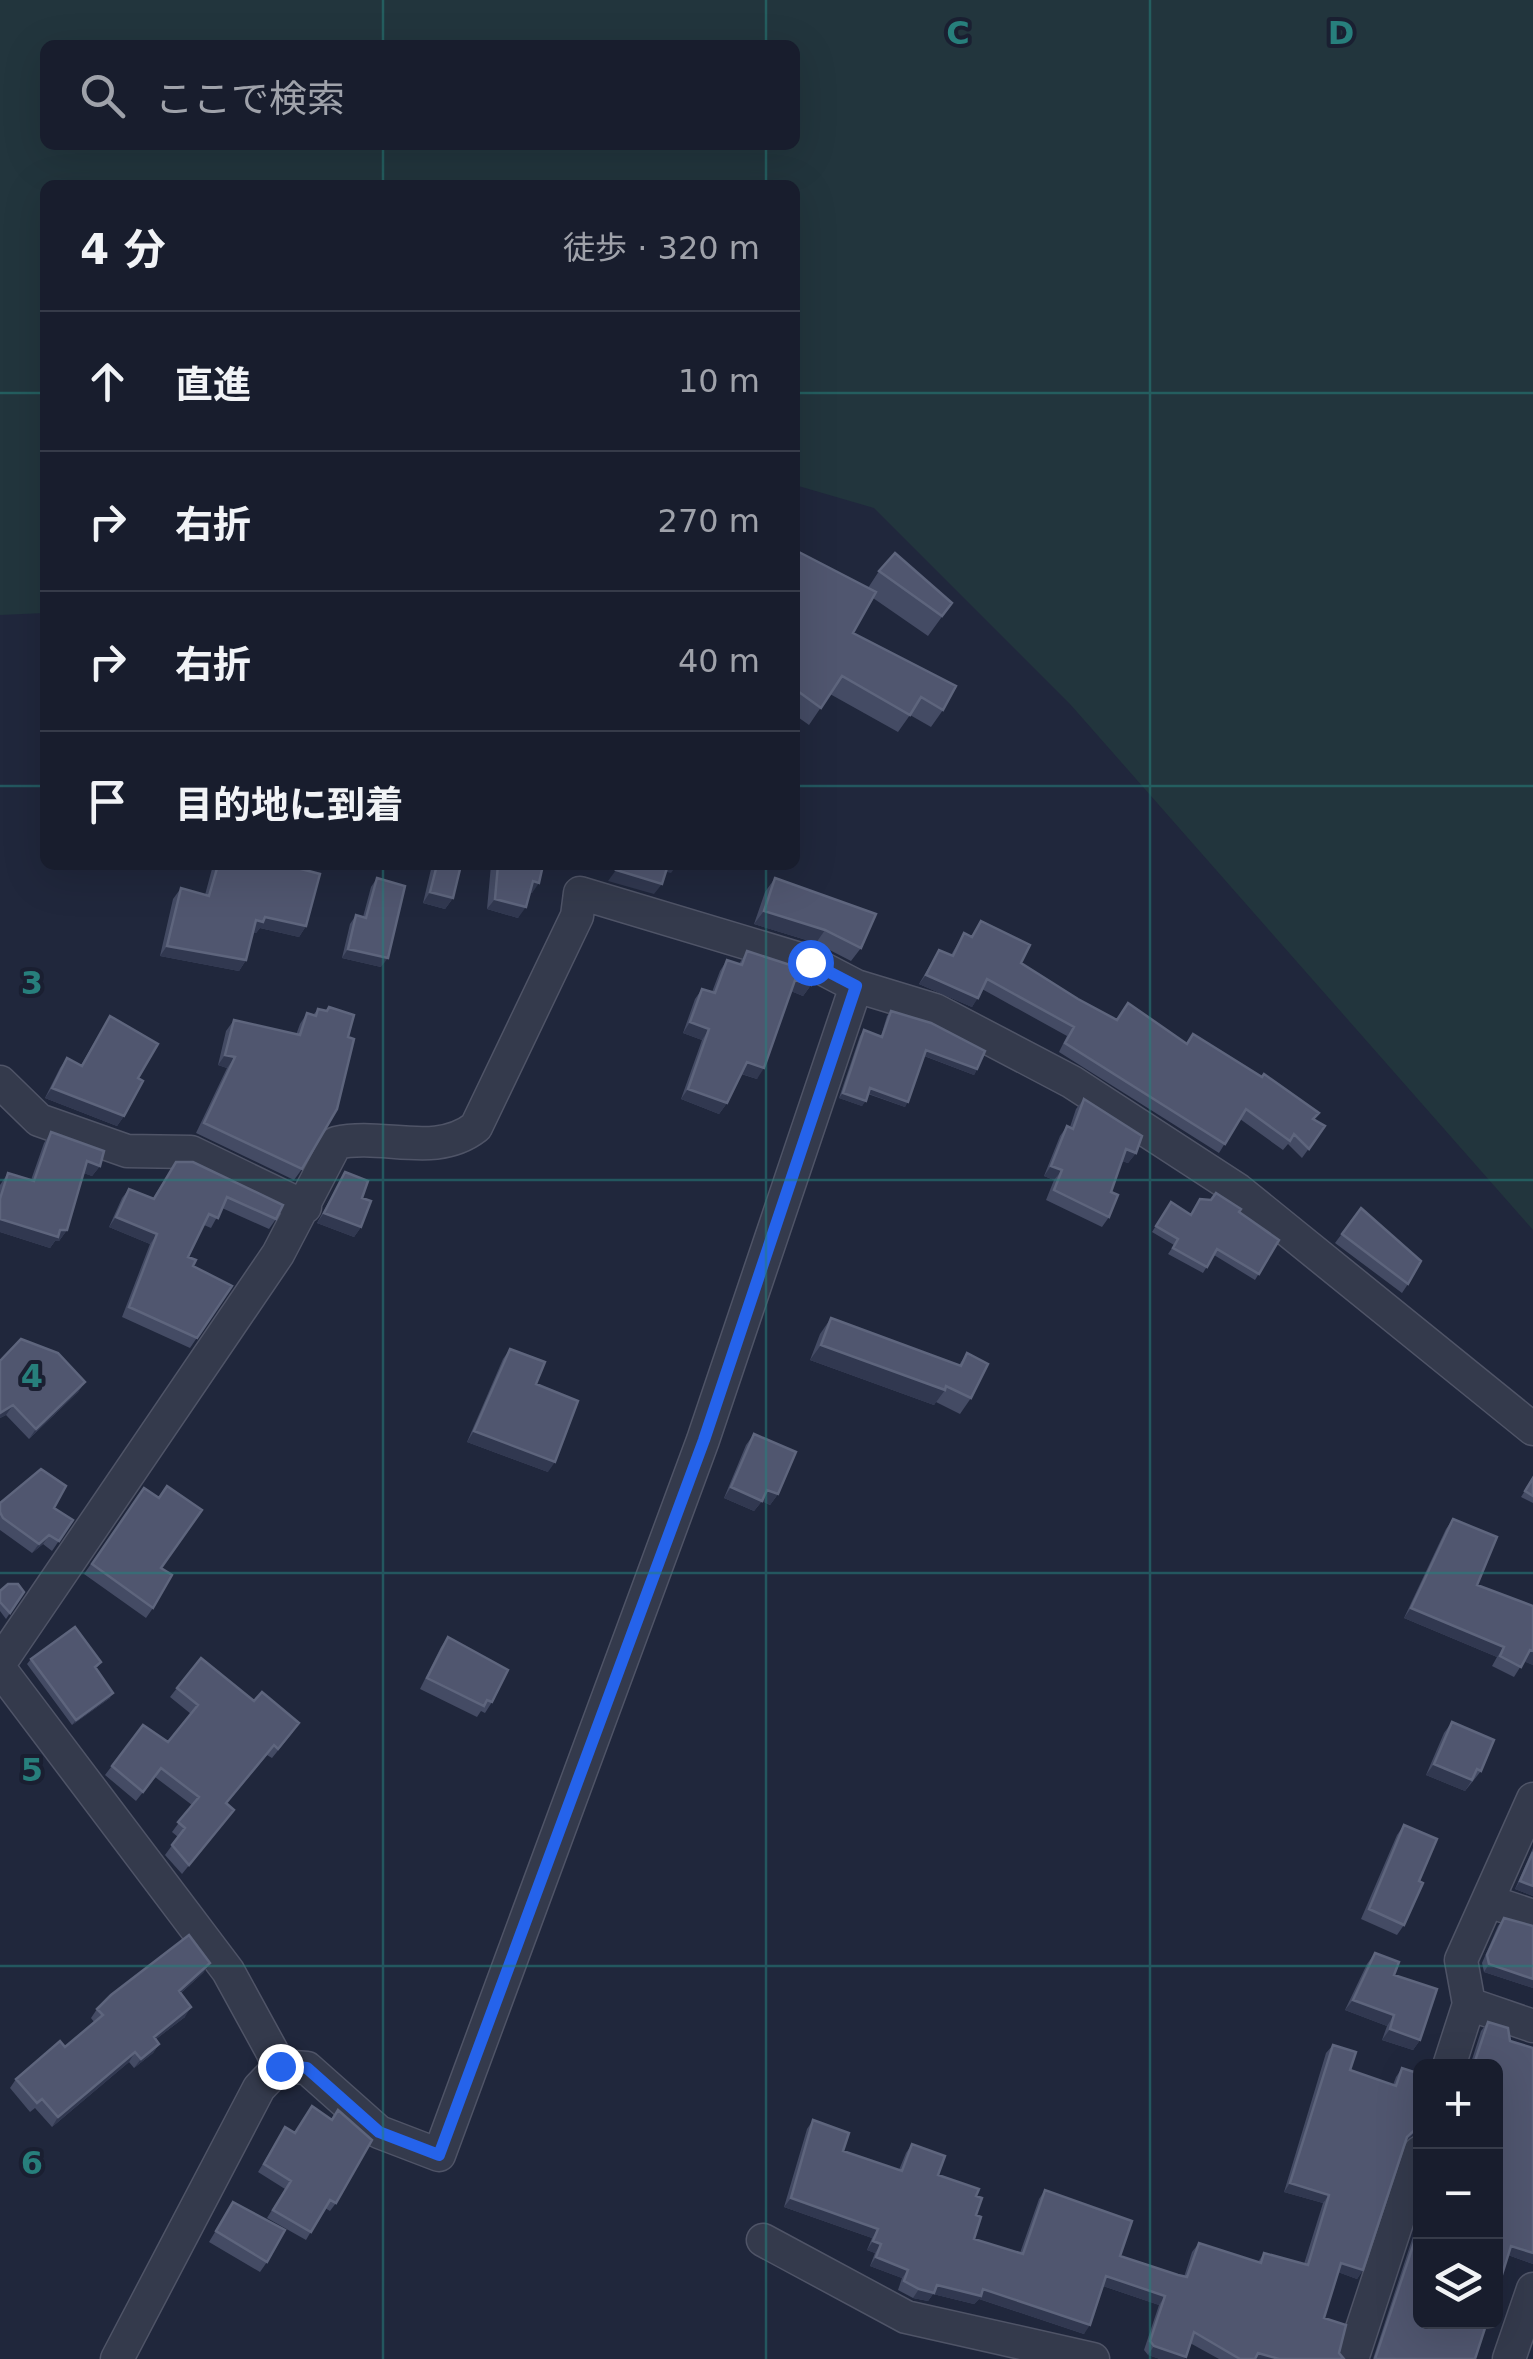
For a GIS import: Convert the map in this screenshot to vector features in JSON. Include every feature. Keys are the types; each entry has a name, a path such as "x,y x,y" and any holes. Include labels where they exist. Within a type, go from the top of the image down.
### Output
{"street":[{"path":"280,2066 228,1971 0,1666 305,1207 336,1143 364,1137 432,1145 459,1140 476,1127 577,916 580,893 775,949 856,986 935,1010 1055,1073 1238,1190 1533,1429"},
{"path":"280,2066 307,2068 379,2132 439,2155 704,1440 856,986"},
{"path":"0,1082 39,1120 127,1150 190,1152 305,1207"},
{"path":"1451,2059 1470,2004 1461,1960 1533,1799"},
{"path":"1488,1901 1533,1916"},
{"path":"1470,2004 1533,2026"},
{"path":"118,2359 259,2088 280,2066"},
{"path":"1352,2359 1413,2173"},
{"path":"763,2240 906,2317 1093,2359"},
{"path":"1509,2359 1533,2290"}],"shaded area":[{"path":"0,0 1533,0 1533,1230 1070,704 874,508 800,486 800,180 40,180 40,613 0,615"}],"building":[{"path":"800,553 876,592 853,633 956,686 943,710 921,697 910,715 842,676 821,708 800,693"},
{"path":"895,553 952,603 942,616 879,571"},
{"path":"217,870 305,870 320,874 306,926 265,917 263,922 256,920 246,960 167,946 181,888 209,896"},
{"path":"436,870 460,870 453,898 430,892"},
{"path":"498,870 542,870 539,883 533,881 526,907 495,899"},
{"path":"616,870 666,870 662,884"},
{"path":"377,878 405,886 388,958 348,949 356,915 366,918"},
{"path":"775,878 876,914 861,948 825,930 764,911"},
{"path":"981,921 1030,945 1021,963 1078,999 1117,1020 1128,1003 1187,1044 1193,1034 1262,1077 1264,1074 1319,1113 1313,1119 1325,1126 1309,1149 1294,1134 1290,1141 1246,1109 1225,1144 1065,1043 1074,1027 987,979 978,998 926,975 939,950 953,956 964,933 972,937"},
{"path":"747,951 815,973 811,985 795,980 764,1068 747,1062 727,1103 688,1089 709,1029 690,1022 702,989 715,993 727,960 742,965"},
{"path":"329,1007 354,1015 348,1037 354,1039 337,1109 302,1169 204,1123 235,1057 225,1055 234,1020 300,1035 307,1013 316,1016 318,1009 327,1011"},
{"path":"891,1011 931,1023 985,1051 977,1069 926,1050 908,1102 870,1088 866,1101 843,1093 864,1030 882,1037"},
{"path":"110,1016 158,1044 138,1078 143,1081 124,1116 52,1088 67,1058 82,1066"},
{"path":"1084,1099 1142,1136 1136,1153 1126,1149 1111,1192 1118,1195 1109,1217 1054,1190 1062,1170 1051,1166 1067,1126 1073,1129"},
{"path":"51,1132 104,1151 100,1166 87,1161 67,1230 60,1230 58,1237 0,1219 0,1199 8,1173 34,1181"},
{"path":"176,1162 193,1162 283,1205 276,1219 227,1197 218,1218 209,1214 188,1257 196,1260 193,1266 232,1286 197,1338 129,1307 157,1234 116,1217 129,1189 154,1199"},
{"path":"345,1172 368,1181 362,1198 371,1201 361,1227 324,1213"},
{"path":"1216,1193 1279,1240 1259,1274 1217,1249 1207,1267 1173,1248 1178,1239 1156,1226 1171,1202 1191,1215 1200,1199 1211,1200"},
{"path":"1361,1208 1421,1261 1408,1284 1342,1234"},
{"path":"831,1318 961,1366 967,1353 988,1364 971,1398 821,1345"},
{"path":"21,1339 58,1353 85,1382 36,1429 13,1405 0,1413 0,1361"},
{"path":"510,1349 545,1362 536,1384 578,1401 555,1462 474,1431"},
{"path":"754,1434 796,1452 778,1494 767,1490 762,1501 731,1487"},
{"path":"41,1469 66,1486 54,1508 73,1520 59,1541 49,1535 39,1544 3,1518 0,1503"},
{"path":"1533,1478 1533,1496 1525,1491"},
{"path":"167,1486 202,1510 161,1568 172,1575 153,1608 92,1564 144,1488 159,1498"},
{"path":"1453,1519 1497,1537 1477,1585 1533,1606 1533,1651 1521,1667 1500,1656 1504,1647 1411,1608"},
{"path":"8,1584 18,1584 24,1592 10,1613 0,1602 0,1591"},
{"path":"75,1627 101,1662 95,1667 113,1693 76,1720 31,1659"},
{"path":"448,1637 508,1670 492,1702 487,1700 484,1706 427,1678"},
{"path":"201,1658 254,1701 262,1692 299,1723 278,1749 274,1745 226,1803 234,1810 189,1865 172,1845 185,1828 178,1822 199,1797 161,1768 143,1792 112,1766 143,1725 168,1742 198,1705 177,1688"},
{"path":"1452,1722 1494,1740 1481,1771 1477,1769 1472,1780 1434,1764"},
{"path":"1404,1825 1437,1839 1404,1925 1369,1909"},
{"path":"1533,1852 1533,1886 1520,1881"},
{"path":"1504,1918 1533,1926 1533,1979 1489,1964 1487,1955"},
{"path":"189,1935 210,1963 179,1991 191,2007 154,2037 159,2044 141,2059 135,2052 58,2117 42,2099 37,2103 16,2079 60,2041 65,2047 103,2015 97,2009 111,1995"},
{"path":"1375,1953 1399,1962 1394,1975 1437,1989 1420,2040 1390,2029 1394,2015 1353,2000"},
{"path":"1488,2022 1508,2028 1510,2041 1533,2048 1533,2253 1511,2246 1503,2272 1503,2059 1476,2059"},
{"path":"1333,2045 1356,2052 1350,2070 1396,2086 1402,2068 1413,2072 1413,2131 1407,2137 1363,2270 1341,2263 1324,2318 1346,2325 1339,2353 1344,2359 1279,2359 1258,2353 1255,2359 1240,2359 1194,2332 1186,2357 1154,2346 1150,2341 1165,2296 1106,2276 1090,2325 983,2289 981,2296 937,2285 934,2293 919,2289 904,2281 908,2270 876,2257 881,2244 873,2241 878,2229 791,2198 813,2120 849,2133 843,2151 902,2171 912,2144 945,2156 938,2175 979,2189 976,2196 982,2198 976,2215 981,2217 974,2239 1023,2254 1045,2190 1132,2221 1120,2256 1187,2277 1199,2243 1261,2263 1264,2253 1308,2265 1329,2195 1290,2183"},
{"path":"312,2106 332,2120 338,2110 372,2140 336,2203 330,2200 311,2232 273,2210 291,2181 264,2164 285,2127 295,2133"},
{"path":"233,2202 285,2230 267,2262 216,2231"},
{"path":"1413,2246 1413,2329 1485,2329 1475,2359 1375,2359"}],"route":[{"path":"280,2066 307,2068 379,2132 439,2155 704,1440 856,986 810,962"}]}
